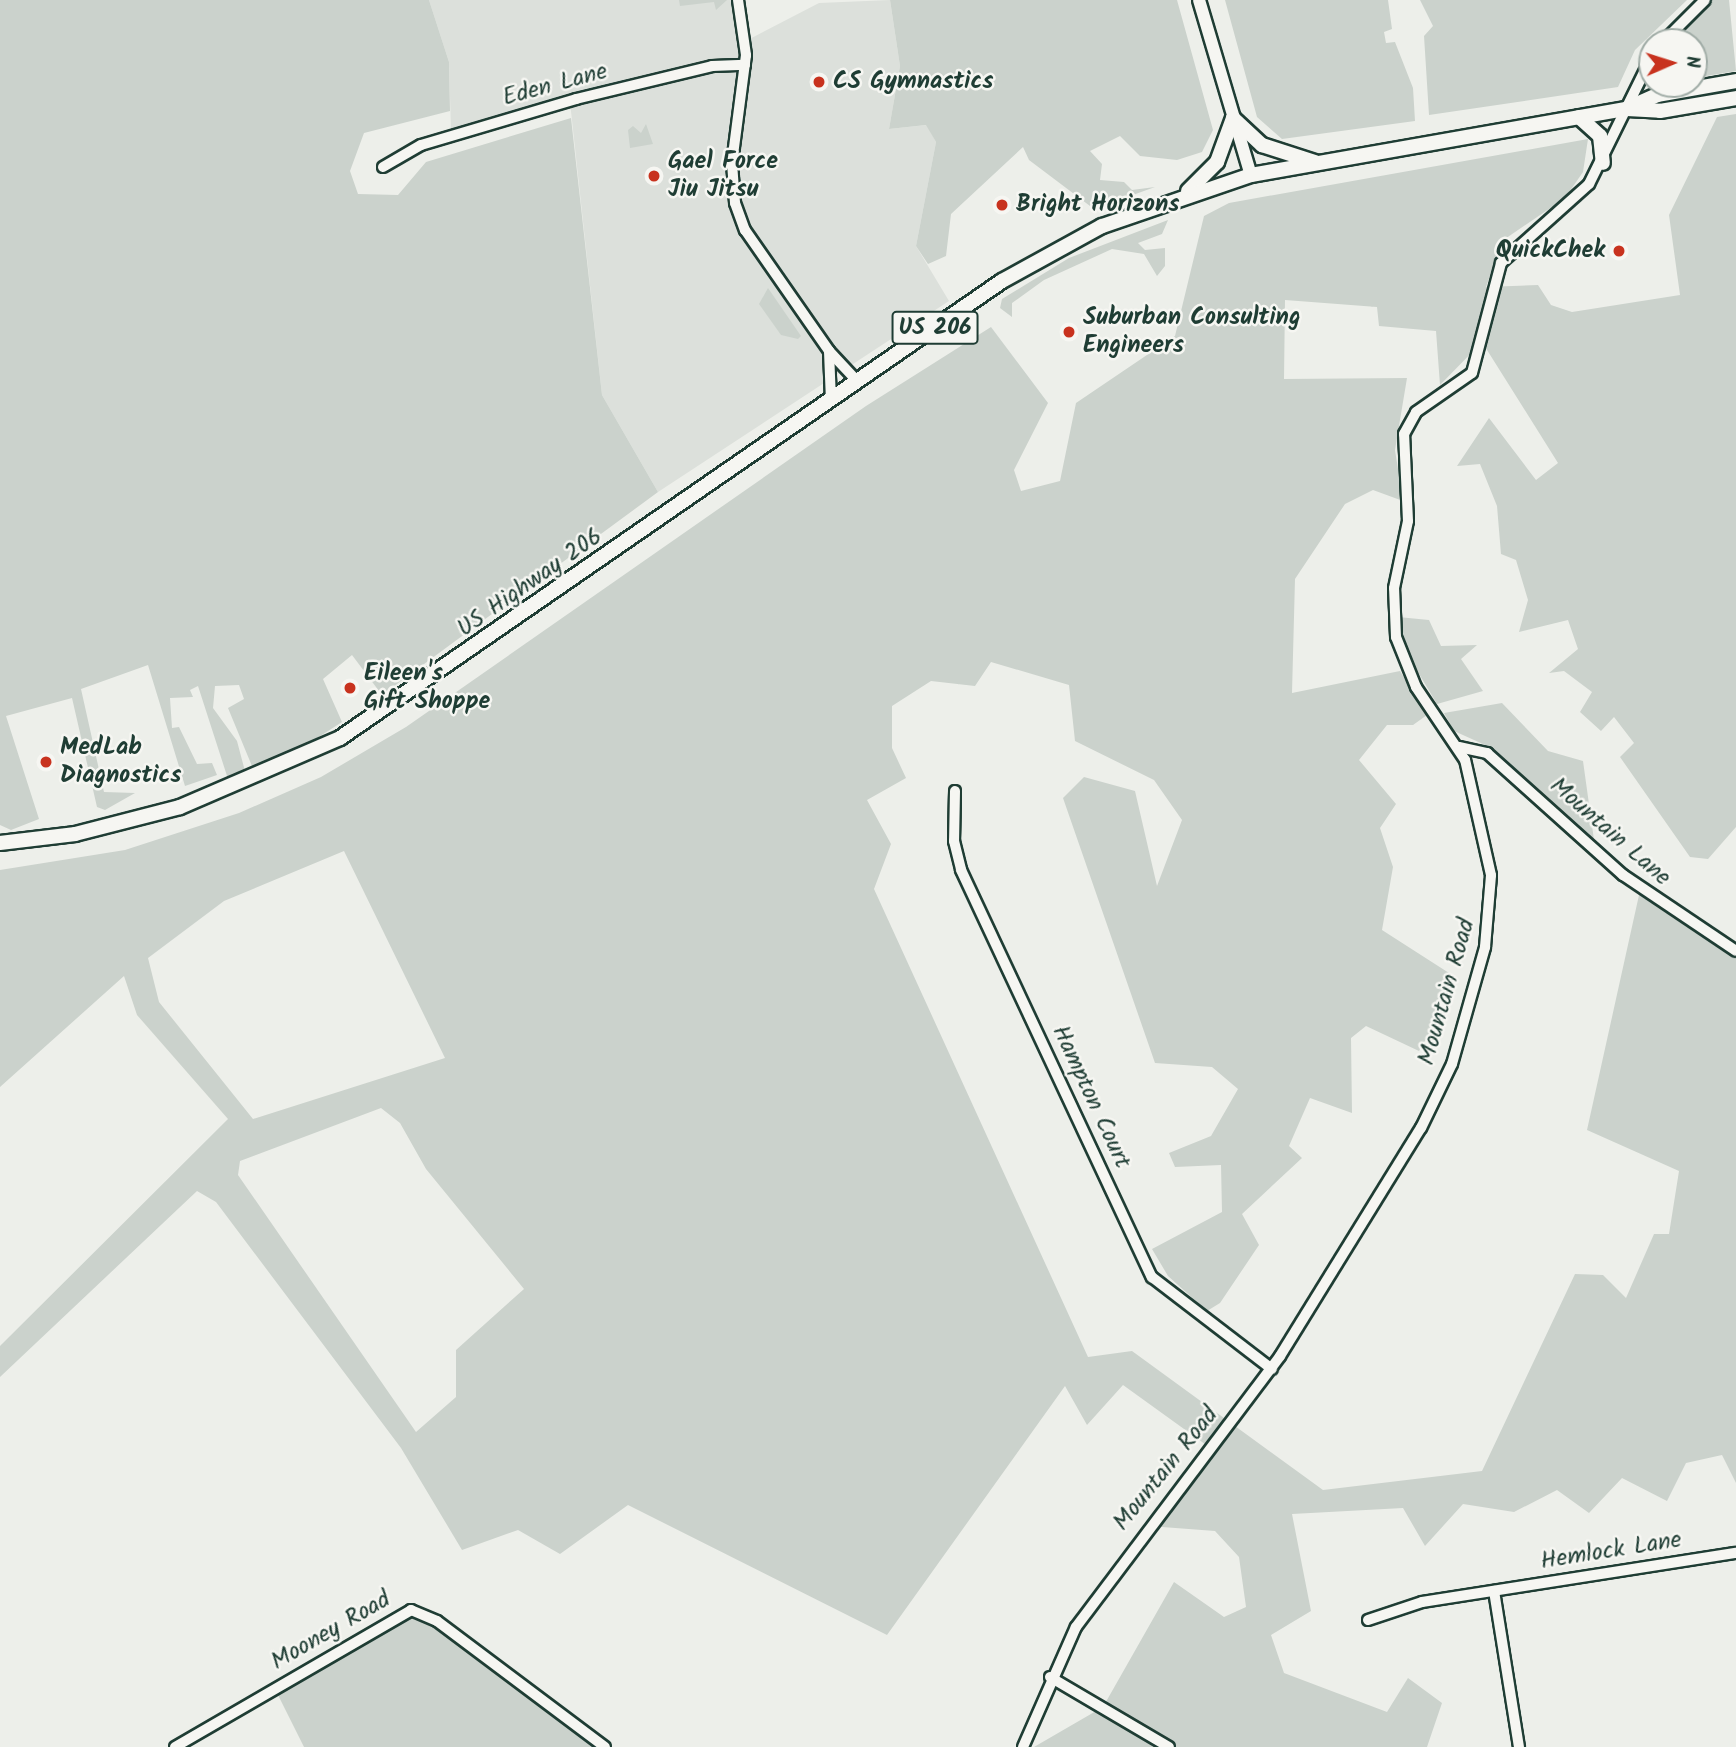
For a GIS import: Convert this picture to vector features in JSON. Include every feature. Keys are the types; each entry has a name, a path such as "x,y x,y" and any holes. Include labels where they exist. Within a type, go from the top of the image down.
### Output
{"highway":[{"name":"US 206","path":"1627,109 1657,95 1736,81"},
{"name":"US 206","path":"831,400 1051,251 1184,195 1251,176 1317,163 1627,109 1660,111 1736,98"},
{"path":"1579,117 1600,136 1603,163"},
{"path":"1184,195 1217,162 1233,118 1262,145 1317,163"},
{"name":"US Highway 206","path":"0,844 75,834 180,807 322,748 398,702 831,400"}],"main road":[{"path":"1199,0 1251,176"}],"street":[{"path":"738,0 745,65 732,163 737,211 829,351 858,382"},
{"path":"1676,28 1705,0"},
{"name":"Eden Lane","path":"383,167 421,145 576,99 712,66 745,65"},
{"name":"Mountain Road","path":"1023,1747 1050,1677 1104,1585 1272,1368 1421,1128 1452,1063 1473,996 1492,882 1478,800 1459,747 1416,687 1396,637 1394,589 1408,522 1405,434 1416,412 1472,373 1494,277 1504,257 1574,202 1603,163 1638,86"},
{"path":"829,351 831,400"},
{"name":"Mountain Lane","path":"1459,747 1487,753 1633,882 1736,951"},
{"name":"Hampton Court","path":"955,792 954,841 961,870 1152,1277 1272,1368"},
{"name":"Hemlock Lane","path":"1368,1620 1394,1607 1736,1553"},
{"path":"1493,1591 1519,1747"},
{"name":"Mooney Road","path":"176,1747 411,1610 438,1621 606,1747"},
{"path":"1050,1677 1169,1747"}],"shaded area":[{"path":"0,0 429,0 449,62 450,111 364,133 350,171 358,194 398,195 426,162 571,118 602,395 658,492 382,695 352,655 323,679 342,722 280,762 254,771 228,708 244,699 239,685 215,686 213,708 237,741 246,775 228,779 198,686 190,690 193,697 170,698 172,728 179,727 197,764 212,763 217,775 185,786 148,665 81,689 104,792 135,793 105,810 97,807 72,698 6,716 39,819 11,830 0,825"},
{"path":"429,0 733,0 740,44 819,3 890,0 900,66 889,129 927,125 936,142 916,246 949,301 658,492 602,395 569,93 451,131 449,62"},
{"path":"679,0 727,0 716,10 714,2 680,6"},
{"path":"890,0 1177,0 1213,130 1202,152 1177,160 1140,156 1120,136 1090,151 1102,164 1100,180 1124,182 1132,190 1155,187 1094,209 1029,160 1023,147 951,214 946,256 928,264 916,246 936,142 926,125 889,129 900,66"},
{"path":"1225,0 1388,0 1392,29 1384,32 1386,43 1395,42 1413,88 1415,121 1282,139 1257,117"},
{"path":"1420,0 1687,0 1658,28 1638,28 1638,47 1618,87 1429,115 1424,36 1433,26"},
{"path":"1712,0 1729,0 1736,71 1708,76 1708,28 1685,28"},
{"path":"1736,114 1736,827 1708,859 1690,857 1620,757 1634,743 1614,717 1601,731 1580,712 1592,692 1564,671 1549,673 1578,649 1568,620 1519,632 1528,600 1516,560 1501,554 1497,506 1480,464 1457,466 1489,418 1536,480 1558,463 1482,342 1440,385 1436,331 1379,326 1377,307 1285,300 1284,379 1407,378 1395,450 1403,501 1373,490 1345,504 1295,579 1292,693 1400,671 1427,715 1413,725 1387,725 1359,760 1396,804 1380,828 1393,867 1382,930 1449,973 1437,1020 1419,1051 1366,1026 1351,1038 1352,1113 1310,1098 1289,1146 1302,1158 1242,1214 1259,1245 1220,1303 1207,1311 1168,1276 1152,1249 1222,1212 1221,1165 1175,1167 1169,1153 1211,1136 1238,1089 1212,1067 1155,1063 1063,798 1084,777 1135,791 1157,886 1182,820 1154,780 1075,741 1069,685 991,662 975,686 931,681 892,706 892,748 906,778 867,800 891,844 874,889 1088,1357 1132,1351 1323,1490 1482,1471 1575,1274 1603,1275 1626,1298 1654,1234 1669,1234 1679,1171 1587,1130 1641,886 1736,948 1736,1483 1722,1455 1686,1463 1667,1501 1622,1478 1589,1513 1557,1490 1514,1512 1463,1504 1425,1546 1403,1508 1292,1514 1311,1611 1271,1635 1284,1673 1387,1712 1408,1678 1442,1703 1427,1747 1034,1747 1103,1707 1174,1582 1224,1617 1246,1607 1239,1557 1215,1531 1149,1526 1209,1447 1123,1385 1087,1425 1065,1386 887,1635 628,1505 560,1554 518,1530 462,1550 401,1448 216,1202 197,1191 0,1377 0,1346 228,1119 137,1015 124,976 0,1087 0,870 125,850 239,813 321,777 406,727 866,406 991,327 1048,403 1014,470 1021,491 1060,481 1076,403 1175,336 1204,216 1229,203 1588,139 1583,172 1565,198 1502,241 1486,287 1538,285 1551,305 1572,312 1680,295 1669,215 1717,117","holes":["344,851 445,1058 253,1119 159,1002 148,958 224,901","381,1108 400,1123 426,1169 524,1289 456,1350 456,1397 416,1432 238,1175 240,1161"]},
{"path":"646,124 653,144 630,148 628,130 633,126 641,133"},
{"path":"1168,220 1162,234 1138,243 1145,250 1165,248 1165,266 1157,276 1144,254 1112,249 1044,280 1012,303 1012,317 1000,308 1002,299 1069,258"},
{"path":"768,288 801,336 798,339 781,335 759,304"},
{"path":"1398,617 1429,620 1441,646 1477,645 1461,659 1483,691 1437,704 1412,662"},
{"path":"1502,703 1548,751 1583,761 1594,840 1494,749 1454,731 1444,713"},
{"path":"409,1617 429,1624 594,1747 304,1747 277,1693"}],"place":[{"name":"CS Gymnastics","path":"819,82"},
{"name":"Gael Force Jiu Jitsu","path":"654,176"},
{"name":"Bright Horizons","path":"1002,205"},
{"name":"QuickChek","path":"1619,251"},
{"name":"Suburban Consulting Engineers","path":"1069,332"},
{"name":"Eileen's Gift Shoppe","path":"350,688"},
{"name":"MedLab Diagnostics","path":"46,762"}]}
